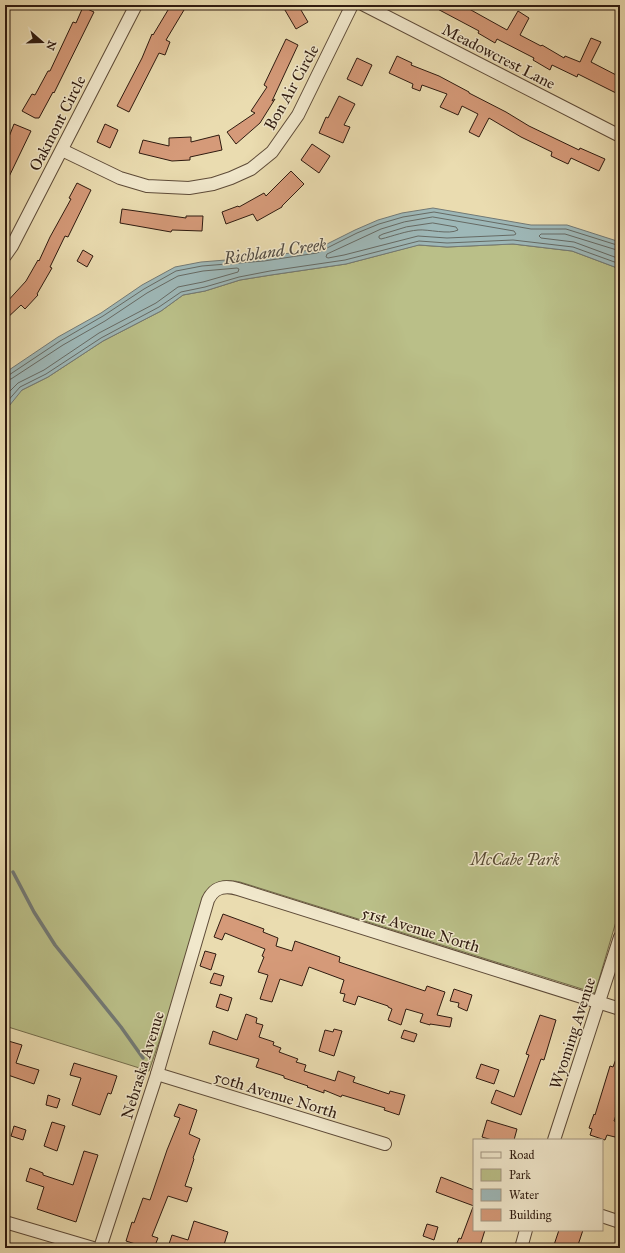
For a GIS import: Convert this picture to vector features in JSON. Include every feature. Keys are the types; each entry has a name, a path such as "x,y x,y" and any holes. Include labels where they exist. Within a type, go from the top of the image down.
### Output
{"street":[{"name":"Oakmont Circle","path":"5,256 12,246 136,5"},
{"name":"Bon Air Circle","path":"62,150 120,178 147,186 189,188 219,182 251,169 272,152 298,115 352,5"},
{"name":"Meadowcrest Lane","path":"364,5 620,136"},
{"name":"51st Avenue North","path":"214,892 222,887 231,886 620,1009"},
{"name":"Nebraska Avenue","path":"100,1248 157,1074 206,905 214,892"},
{"name":"Wyoming Avenue","path":"554,1139 620,937"},
{"name":"50th Avenue North","path":"157,1074 385,1144"},
{"path":"603,1216 620,1222"},
{"path":"5,1222 94,1248"},
{"path":"521,1248 526,1231"}],"green space":[{"name":"McCabe Park","path":"513,244 572,251 620,269 620,908 595,993 240,882 225,881 216,883 205,894 174,998 149,1071 5,1026 5,403 22,390 48,377 103,341 161,311 183,295 205,291 240,280 346,264 418,245 447,247"}],"water":[{"path":"433,208 531,225 567,225 620,242 620,269 572,251 513,244 447,247 419,245 346,264 240,280 205,291 183,295 161,311 103,341 48,377 22,390 5,411 6,372 58,337 101,313 142,285 175,267 201,262 263,257 317,249 378,220 402,213"}],"building":[{"path":"171,5 187,5 166,40 170,42 165,55 159,53 129,112 117,106 142,58 152,34 153,35"},
{"path":"282,5 298,5 308,22 296,29"},
{"path":"430,5 462,5 507,30 518,11 529,18 520,35 541,46 542,45 564,58 565,56 580,62 591,38 601,42 591,62 620,77 620,95 578,74 577,77 552,65 550,70 533,60 534,58 497,39 495,43 478,33 479,31"},
{"path":"83,7 94,12 54,93 53,92 39,118 35,118 22,111 32,94 35,95 48,71 50,71 73,22 76,23"},
{"path":"286,39 298,45 272,101 275,99 260,123 236,144 227,132 255,113 251,111 267,87 264,85"},
{"path":"397,56 412,63 411,65 439,76 529,126 579,150 580,148 605,159 599,171 571,158 568,164 551,156 552,152 521,137 489,118 479,137 469,132 478,114 462,106 458,115 440,107 447,94 422,85 420,91 412,88 413,84 389,73"},
{"path":"357,58 372,65 362,86 347,79"},
{"path":"339,96 355,104 344,125 350,127 343,143 319,133 326,117 328,118"},
{"path":"14,124 31,131 5,185 5,147"},
{"path":"105,124 118,130 110,148 97,142"},
{"path":"219,135 222,150 190,157 190,160 172,161 139,153 143,140 169,146 169,138 191,137 191,142"},
{"path":"312,144 330,156 319,173 301,160"},
{"path":"291,171 304,184 282,207 257,221 253,214 226,224 222,212 238,206 239,207 264,193 266,196"},
{"path":"77,183 91,190 68,237 65,236 50,267 52,268 37,294 38,295 25,309 21,305 5,320 5,304 26,281 38,260 39,261 50,237 71,199 69,198"},
{"path":"122,209 186,218 186,216 203,216 202,231 172,230 171,232 120,223"},
{"path":"83,250 93,256 87,267 77,261"},
{"path":"223,914 264,929 263,932 278,938 276,946 292,951 295,941 340,957 339,962 425,991 427,986 445,992 437,1015 452,1018 450,1027 430,1025 420,1022 423,1014 406,1009 401,1025 388,1020 392,1009 388,1006 358,996 355,1005 343,1001 345,994 340,993 344,980 309,967 302,986 280,979 272,1002 260,999 268,975 258,972 264,957 262,956 265,949 225,933 222,940 214,937"},
{"path":"205,951 216,954 211,970 200,966"},
{"path":"214,973 224,976 221,986 210,983"},
{"path":"454,989 472,995 467,1011 458,1007 459,1003 450,1001"},
{"path":"220,994 232,998 228,1011 216,1007"},
{"path":"246,1014 257,1018 256,1023 263,1025 259,1037 274,1042 273,1045 281,1048 279,1052 298,1059 296,1062 306,1065 304,1071 335,1081 338,1071 355,1077 353,1082 389,1094 390,1091 405,1095 399,1115 384,1110 385,1108 342,1095 341,1097 324,1090 324,1093 307,1087 308,1086 284,1078 284,1076 256,1067 259,1059 209,1044 213,1031 237,1040"},
{"path":"540,1015 556,1020 544,1060 541,1059 521,1115 491,1103 496,1090 514,1097 529,1055 526,1054"},
{"path":"334,1029 342,1031 334,1056 319,1051 325,1030 333,1032"},
{"path":"404,1030 417,1034 414,1042 401,1038"},
{"path":"5,1040 22,1045 16,1063 39,1070 34,1084 5,1074"},
{"path":"620,1051 620,1103 614,1121 620,1123 615,1137 607,1135 605,1140 590,1135 592,1129 589,1128 594,1114 595,1115 610,1066 613,1067"},
{"path":"74,1063 117,1076 111,1094 108,1093 100,1115 72,1105 81,1078 70,1075"},
{"path":"481,1064 499,1070 494,1084 476,1078"},
{"path":"48,1095 60,1099 57,1108 46,1105"},
{"path":"179,1104 197,1110 189,1134 200,1139 185,1186 192,1188 187,1202 168,1196 152,1236 158,1238 154,1248 148,1248 126,1241 132,1222 134,1223 143,1198 150,1200 167,1150 180,1118 174,1116"},
{"path":"487,1120 517,1129 514,1139 489,1139 482,1137"},
{"path":"52,1122 65,1126 57,1151 44,1146"},
{"path":"14,1126 26,1130 23,1140 11,1136"},
{"path":"84,1151 98,1155 76,1222 37,1209 44,1187 26,1181 30,1168 43,1173 43,1175 73,1185"},
{"path":"441,1177 473,1190 473,1206 436,1192"},
{"path":"473,1207 473,1231 485,1231 480,1246 482,1248 455,1248 459,1238 461,1239"},
{"path":"194,1221 228,1232 223,1248 181,1248 169,1244 172,1235 188,1240"},
{"path":"427,1224 438,1227 434,1240 423,1236"},
{"path":"559,1231 583,1231 577,1248 553,1248"}],"waterway":[{"path":"13,872 34,912 55,945 121,1027 143,1058"}],"water label":[{"name":"Richland Creek","path":"275,251"}]}
